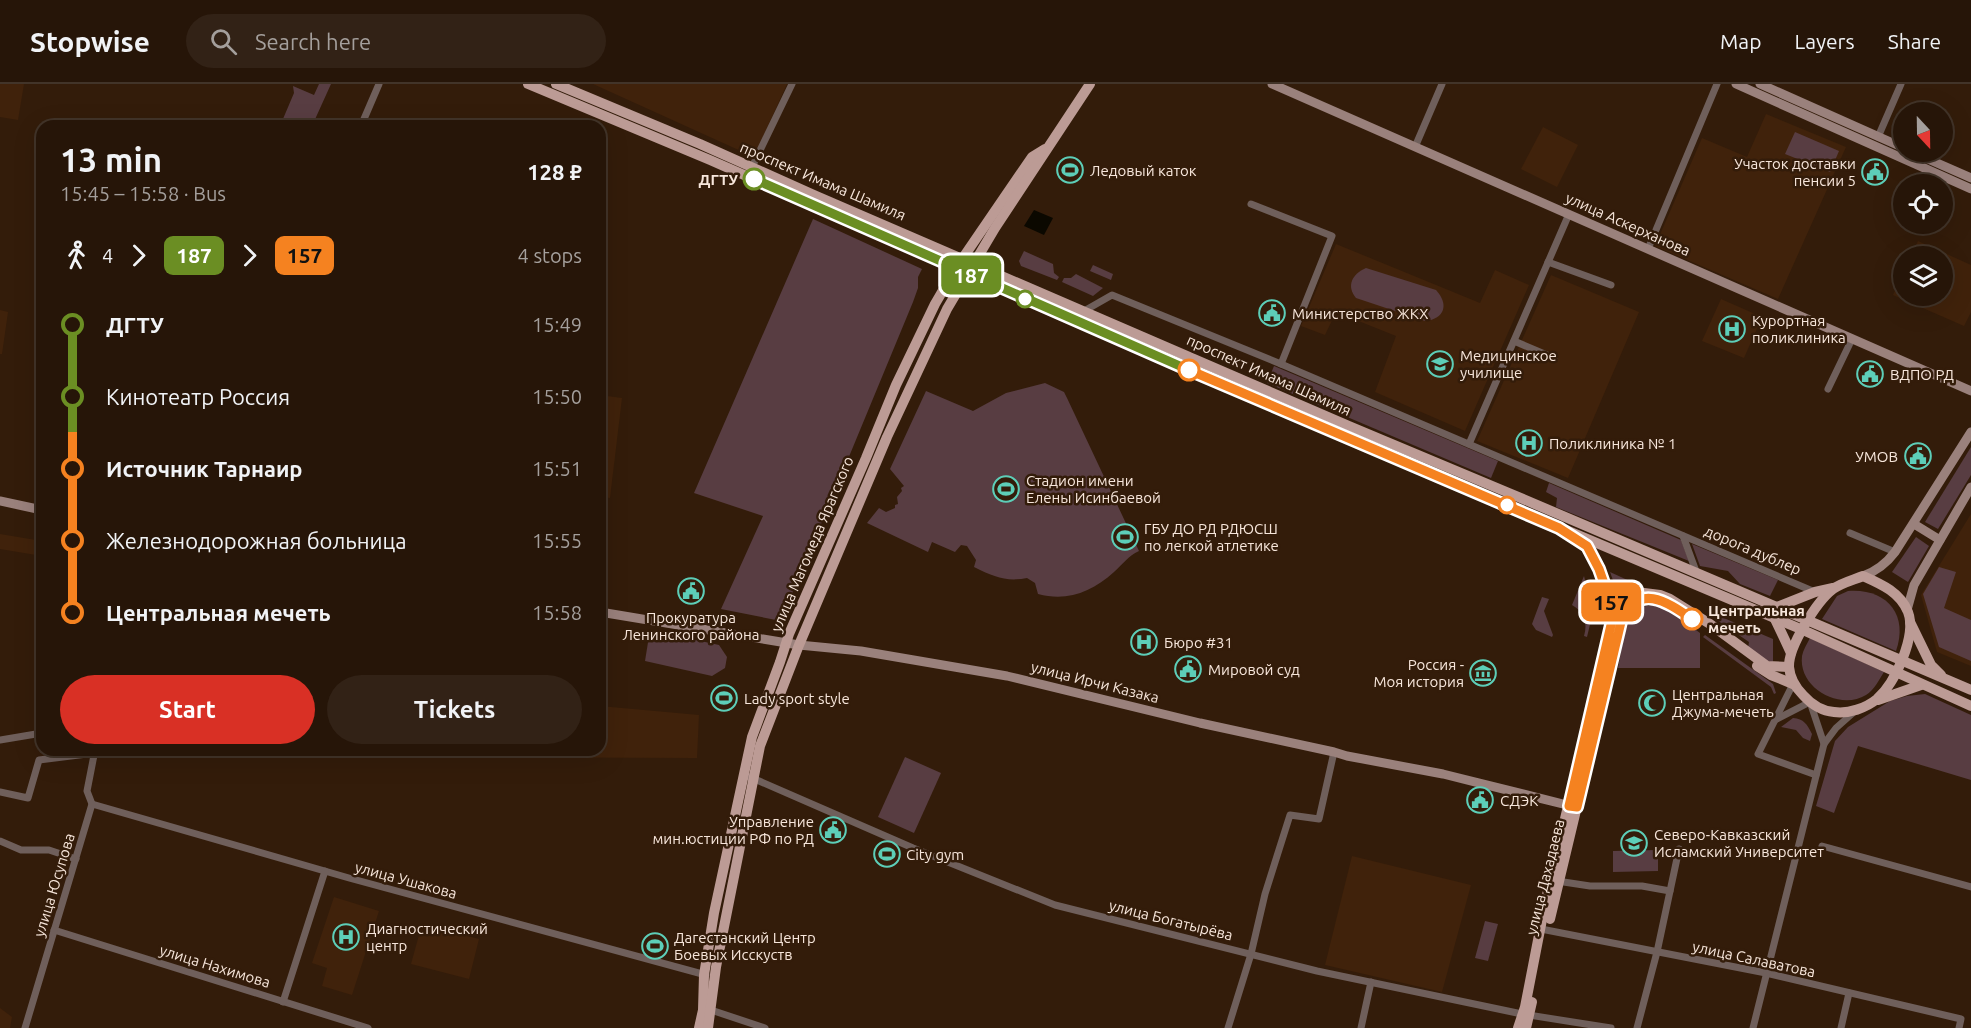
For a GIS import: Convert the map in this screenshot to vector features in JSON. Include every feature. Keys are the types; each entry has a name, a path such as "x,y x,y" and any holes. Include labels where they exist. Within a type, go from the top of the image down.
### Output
{"main road":[{"name":"проспект Имама Шамиля","path":"556,84 1777,607 1895,672 1971,706"},
{"name":"улица Магомеда Ярагского","path":"749,777 799,645 924,354 994,228 1090,84"},
{"name":"улица Аскерханова","path":"1272,84 1971,391"},
{"path":"1736,84 1971,189"},
{"path":"1760,84 1893,143"},
{"name":"проспект Имама Шамиля","path":"531,85 710,160 1177,366 1559,528 1776,619 1806,625 1902,660 1971,690"},
{"name":"улица Магомеда Ярагского","path":"708,1028 709,976 749,777 752,737 786,642 896,385 935,304 956,268 1032,158 1046,149"},
{"path":"1935,162 1971,178"},
{"path":"1777,607 1874,572 1887,562 1914,524 1971,432"},
{"path":"1875,701 1887,689 1908,643 1909,615 1914,585 1971,487"},
{"path":"0,501 36,509"},
{"path":"1914,524 1940,540"},
{"path":"1559,528 1587,546 1599,569 1614,612 1630,598 1644,593 1660,595 1710,624 1767,666 1789,667"},
{"path":"1863,576 1890,589 1909,615 1931,664 1946,680"},
{"path":"1834,588 1819,603 1791,652 1789,667 1793,684 1810,702 1834,712 1856,710 1921,685"},
{"name":"улица Дахадаева","path":"1526,1028 1526,1015 1555,881 1625,612 1632,604 1644,598 1657,598 1667,602 1771,675 1793,684"},
{"name":"улица Дахадаева","path":"1573,806 1614,612"},
{"name":"улица Ирчи Казака","path":"606,613 799,645 861,651 1007,676 1200,723 1347,756 1443,774 1573,806"},
{"path":"1776,619 1791,652"},
{"name":"улица Магомеда Ярагского","path":"699,1028 707,1009"},
{"name":"улица Дахадаева","path":"1518,1028 1526,1015"}],"street":[{"path":"364,120 379,84"},
{"path":"752,167 792,84"},
{"path":"1415,147 1442,84"},
{"path":"1648,249 1717,84"},
{"path":"1878,136 1900,84"},
{"path":"1251,204 1332,236 1281,364"},
{"path":"1469,444 1569,214"},
{"path":"1548,262 1611,285"},
{"name":"дорога дублер","path":"1084,311 1112,295 1281,364 1815,592"},
{"path":"1828,389 1852,339"},
{"path":"1514,341 1554,358"},
{"path":"1850,533 1895,552"},
{"path":"1681,535 1697,574"},
{"path":"1793,684 1758,754 1816,776"},
{"path":"1777,719 1810,702 1824,744"},
{"path":"1753,1028 1824,744 1836,728 1856,710"},
{"path":"0,740 36,734"},
{"path":"1228,1028 1251,954 1265,894 1290,815 1319,819 1334,752"},
{"path":"0,792 28,798 39,760 64,756"},
{"name":"улица Юсупова","path":"25,1028 92,804 87,791 94,756"},
{"name":"улица Богатырёва","path":"749,777 913,848 1055,905 1371,982 1526,1015 1611,1028"},
{"name":"улица Ушакова","path":"92,804 325,871 709,976"},
{"path":"0,841 21,850 49,850 76,859"},
{"path":"1822,846 1971,887"},
{"path":"1637,1028 1657,952 1679,849"},
{"path":"283,1002 325,871"},
{"path":"1555,881 1590,886 1642,886 1670,891"},
{"name":"улица Салаватова","path":"1544,929 1766,973 1961,1018 1959,1028"},
{"name":"улица Нахимова","path":"54,930 368,1028"},
{"path":"1361,1028 1371,982"},
{"path":"1841,1028 1849,993"},
{"path":"707,1009 765,1028"}],"shaded area":[{"path":"0,84 24,84 18,120 0,117"},
{"path":"319,84 331,84 315,120 283,120 294,93 293,86 314,95"},
{"path":"593,84 787,84 754,157"},
{"path":"1766,114 1846,147 1778,299 1655,246 1702,138 1747,157"},
{"path":"1543,127 1578,145 1557,187 1521,169"},
{"path":"1795,132 1839,151 1830,172 1785,154"},
{"path":"1034,210 1053,218 1044,235 1024,226"},
{"path":"813,219 922,269 913,302 781,621 721,609 763,516 694,493"},
{"path":"1918,241 1929,246 1916,246"},
{"name":"Медицинское училище","path":"1336,244 1480,303 1495,270 1529,285 1465,431 1375,392 1396,336 1336,312 1325,335 1301,326"},
{"path":"1024,251 1053,264 1054,273 1059,277 1057,280 1021,266 1019,261"},
{"path":"1953,257 1971,265 1971,312 1964,326 1918,306 1953,306"},
{"path":"1093,265 1113,274 1111,280 1090,271"},
{"path":"1366,268 1436,290 1443,300 1441,314 1432,320 1425,321 1356,298 1351,289 1352,281"},
{"path":"1076,274 1103,288 1093,296 1062,282 1064,278 1071,278"},
{"path":"1551,275 1639,312 1568,478 1477,441"},
{"name":"Курортная поликлиника","path":"1721,299 1762,317 1744,358 1702,341"},
{"path":"0,310 8,312 2,354 0,354"},
{"path":"1274,366 1498,461 1491,478 1267,383"},
{"name":"Стадион имени Елены Исинбаевой","path":"1045,383 1064,392 1139,551 1106,579 1088,590 1069,596 1038,594 1035,583 1027,578 1000,578 974,567 976,560 967,546 961,545 955,552 932,542 928,552 867,523 879,508 886,512 898,504 897,497 904,486 890,469 926,391 973,411 1006,393"},
{"path":"606,396 622,398 610,498 606,498"},
{"path":"1971,447 1971,475 1938,529 1925,522"},
{"path":"1549,483 1681,540 1689,561 1556,507 1557,498 1546,492"},
{"path":"1971,514 1971,666 1937,652 1921,595"},
{"path":"0,534 36,540 36,555 0,549"},
{"path":"1916,537 1929,546 1908,582 1892,572"},
{"path":"1692,544 1778,580 1770,596 1740,584 1728,571 1700,566"},
{"path":"1939,567 1956,572 1944,608 1971,620 1971,661 1939,647 1923,594"},
{"path":"1610,572 1634,583 1619,597"},
{"path":"1584,576 1593,612 1587,637 1584,636 1586,626 1584,618 1580,611 1572,605"},
{"path":"1848,591 1873,594 1891,606 1897,615 1899,626 1896,651 1822,619 1837,596"},
{"path":"1542,597 1549,599 1544,611 1552,637 1536,630 1532,624"},
{"path":"1662,605 1700,633 1700,668 1618,668 1624,638 1632,616 1638,609"},
{"path":"1719,616 1773,639 1773,662 1766,661 1748,648 1749,642 1717,620"},
{"path":"650,630 719,645 727,657 725,668 712,676 645,661"},
{"path":"1705,635 1773,684 1776,693 1774,694 1771,687 1703,637"},
{"path":"1810,638 1884,672 1866,695 1856,699 1844,700 1823,694 1807,678 1803,668 1802,656"},
{"path":"1925,694 1971,715 1971,780 1858,746 1834,813 1816,806 1835,741 1848,727 1890,701"},
{"path":"606,707 699,715 697,758 430,757 606,756"},
{"path":"1793,718 1807,725 1812,734 1810,741 1803,738 1796,730 1781,727"},
{"path":"905,757 941,773 914,833 878,817"},
{"path":"1658,850 1658,871 1613,872 1613,851"},
{"path":"1352,856 1471,885 1442,992 1325,965"},
{"name":"Диагностический центр","path":"334,897 379,911 352,995 322,986 327,968 312,963"},
{"path":"1485,921 1498,924 1488,961 1475,958"},
{"path":"422,924 479,939 469,979 411,964"},
{"path":"0,1008 12,1017 10,1028 0,1028"}],"bus line":[{"name":"187","path":"754,179 1189,370"},
{"name":"157","path":"1189,370 1559,528 1587,546 1599,569 1614,612 1569,806 1577,807 1625,612 1632,604 1644,598 1657,598 1692,619"}],"place":[{"name":"Ледовый каток","path":"1070,170"},
{"name":"Участок доставки пенсии 5","path":"1875,172"},
{"name":"ДГТУ","path":"754,179"},
{"name":"Министерство ЖКХ","path":"1272,313"},
{"name":"Курортная поликлиника","path":"1732,329"},
{"name":"Медицинское училище","path":"1440,364"},
{"name":"ВДПО РД","path":"1870,374"},
{"name":"Поликлиника № 1","path":"1529,443"},
{"name":"УМОВ","path":"1918,456"},
{"name":"Стадион имени Елены Исинбаевой","path":"1006,489"},
{"name":"ГБУ ДО РД РДЮСШ по легкой атлетике","path":"1125,537"},
{"name":"Прокуратура Ленинского района","path":"691,591"},
{"name":"Центральная мечеть","path":"1692,619"},
{"name":"Бюро #31","path":"1144,642"},
{"name":"Мировой суд","path":"1188,669"},
{"name":"Россия - Моя история","path":"1483,673"},
{"name":"Lady sport style","path":"724,698"},
{"name":"Центральная Джума-мечеть","path":"1652,703"},
{"name":"СДЭК","path":"1480,800"},
{"name":"Управление мин.юстиции РФ по РД","path":"833,830"},
{"name":"Северо-Кавказский Исламский Университет","path":"1634,843"},
{"name":"City gym","path":"887,854"},
{"name":"Диагностический центр","path":"346,937"},
{"name":"Дагестанский Центр Боевых Исскуств","path":"655,946"}]}
